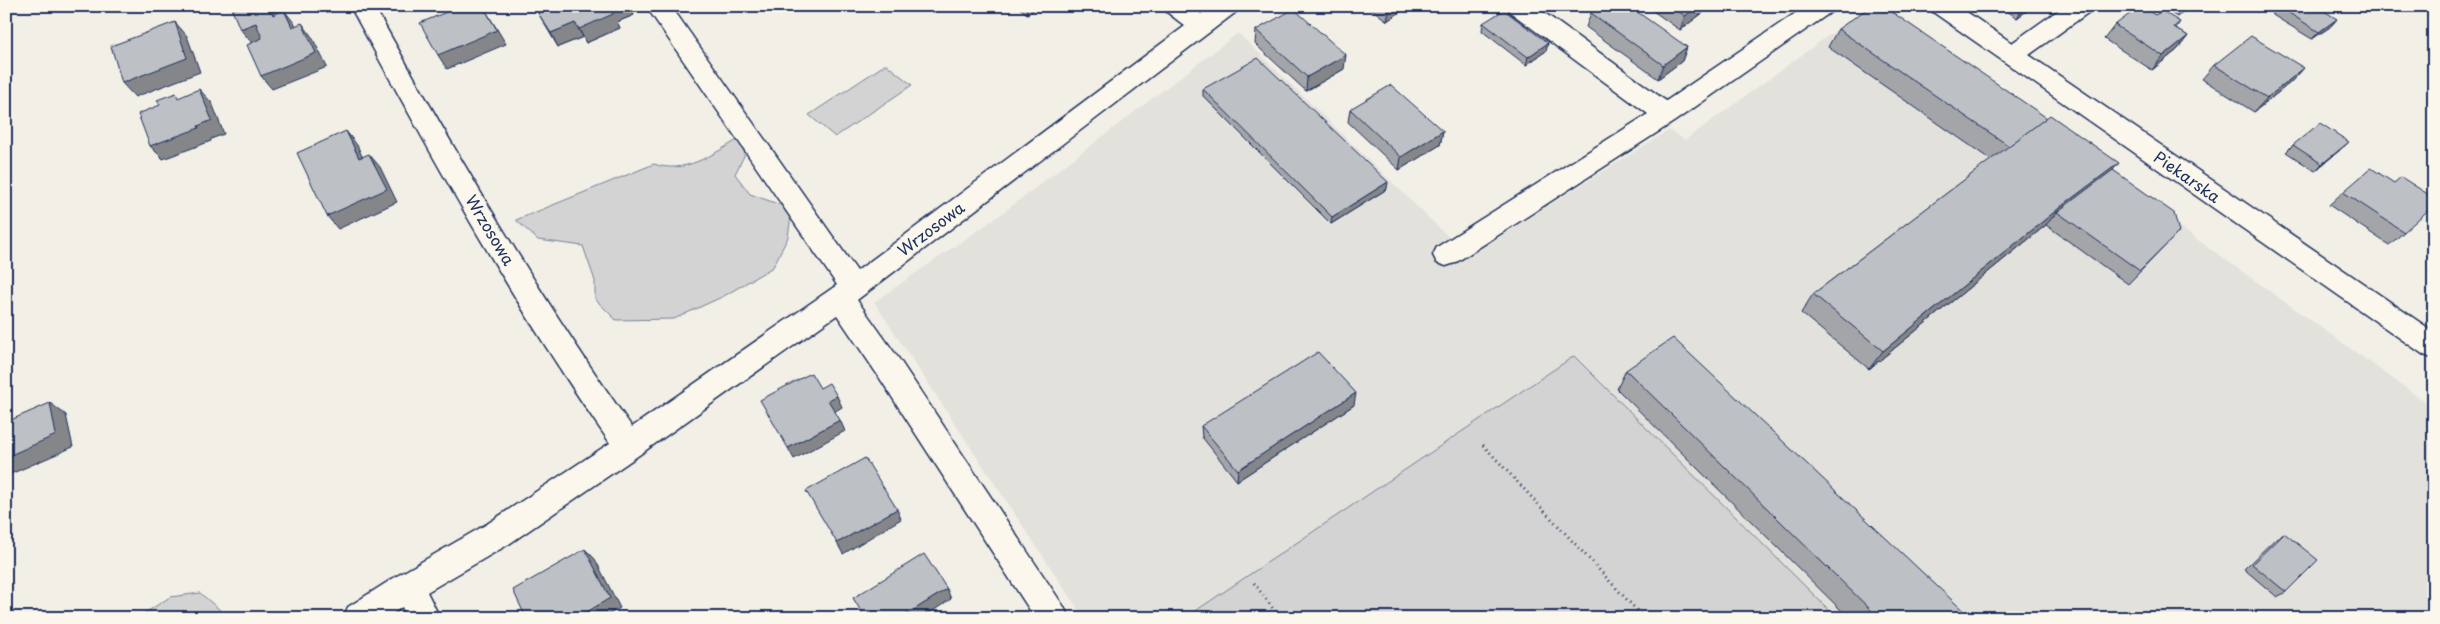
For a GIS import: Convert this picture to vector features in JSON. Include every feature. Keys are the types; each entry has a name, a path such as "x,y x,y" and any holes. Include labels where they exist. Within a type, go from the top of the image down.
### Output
{"street":[{"name":"Wrzosowa","path":"362,6 426,123 569,361 629,446"},
{"path":"658,6 847,293 889,368 1053,618"},
{"path":"1175,6 1201,26"},
{"name":"Wrzosowa","path":"359,618 408,586 498,534 629,446 847,293 1228,6"},
{"path":"1518,6 1666,114"},
{"path":"1446,254 1666,114 1823,6"},
{"name":"Piekarska","path":"1942,6 2011,56 2434,347"},
{"path":"2011,56 2081,6"},
{"path":"408,586 424,618"}],"path":[{"path":"1484,445 1644,618"},
{"path":"1254,583 1280,618"}],"shaded area":[{"path":"1869,6 2434,408 2434,618 1837,618 1574,357 1185,618 1084,618 874,302 1000,215 1238,33 1468,256 1669,130 1685,140"},
{"path":"886,64 912,85 835,137 809,115"},
{"path":"739,139 745,154 735,174 750,194 792,209 788,237 773,267 724,296 674,319 616,320 595,299 595,281 583,246 538,240 516,220 654,164 665,167 687,165 719,151"},
{"path":"1574,356 1837,618 1185,618"},
{"path":"200,593 220,610 221,618 137,618 170,597"}],"building":[{"path":"241,6 269,6 273,15 284,10 292,27 302,23 316,53 261,76 247,45 262,38 256,23 240,29 232,10"},
{"path":"461,6 483,6 497,30 438,55 420,23"},
{"path":"544,6 614,6 610,8 613,14 579,29 575,23 551,33 538,13 546,9"},
{"path":"1600,6 1629,6 1687,47 1663,65 1591,13"},
{"path":"1671,6 1698,6 1685,16"},
{"path":"1871,6 1883,6 2047,118 2009,146 1838,29"},
{"path":"2140,6 2155,15 2162,11 2180,22 2174,27 2188,36 2163,56 2115,25"},
{"path":"2278,6 2316,6 2337,19 2319,32"},
{"path":"1294,9 1346,55 1307,77 1256,30"},
{"path":"1504,10 1548,43 1528,57 1483,23"},
{"path":"175,22 187,58 122,83 111,46"},
{"path":"2251,36 2304,68 2267,98 2214,65"},
{"path":"1258,58 1388,182 1332,217 1203,89"},
{"path":"1391,85 1443,131 1401,157 1350,109"},
{"path":"199,89 212,120 198,126 199,128 150,146 138,114 160,105 157,100 176,93 178,98"},
{"path":"2050,115 2119,163 2063,205 1883,351 1813,294"},
{"path":"2320,123 2349,142 2322,164 2293,145"},
{"path":"346,131 359,158 369,154 387,189 327,216 297,153"},
{"path":"2371,168 2394,183 2401,177 2434,198 2434,205 2404,232 2343,192"},
{"path":"2113,170 2174,213 2179,232 2140,271 2057,212"},
{"path":"1673,338 1971,618 1879,618 1626,370"},
{"path":"1318,352 1356,393 1238,470 1201,426"},
{"path":"811,373 820,388 829,383 837,396 828,400 840,420 788,448 760,400"},
{"path":"50,403 56,435 6,457 6,422"},
{"path":"865,458 897,509 837,543 806,491"},
{"path":"2284,533 2318,560 2286,592 2252,564"},
{"path":"585,549 610,598 577,618 526,618 513,590"},
{"path":"924,554 947,589 904,616 905,618 865,618 853,598"}]}
